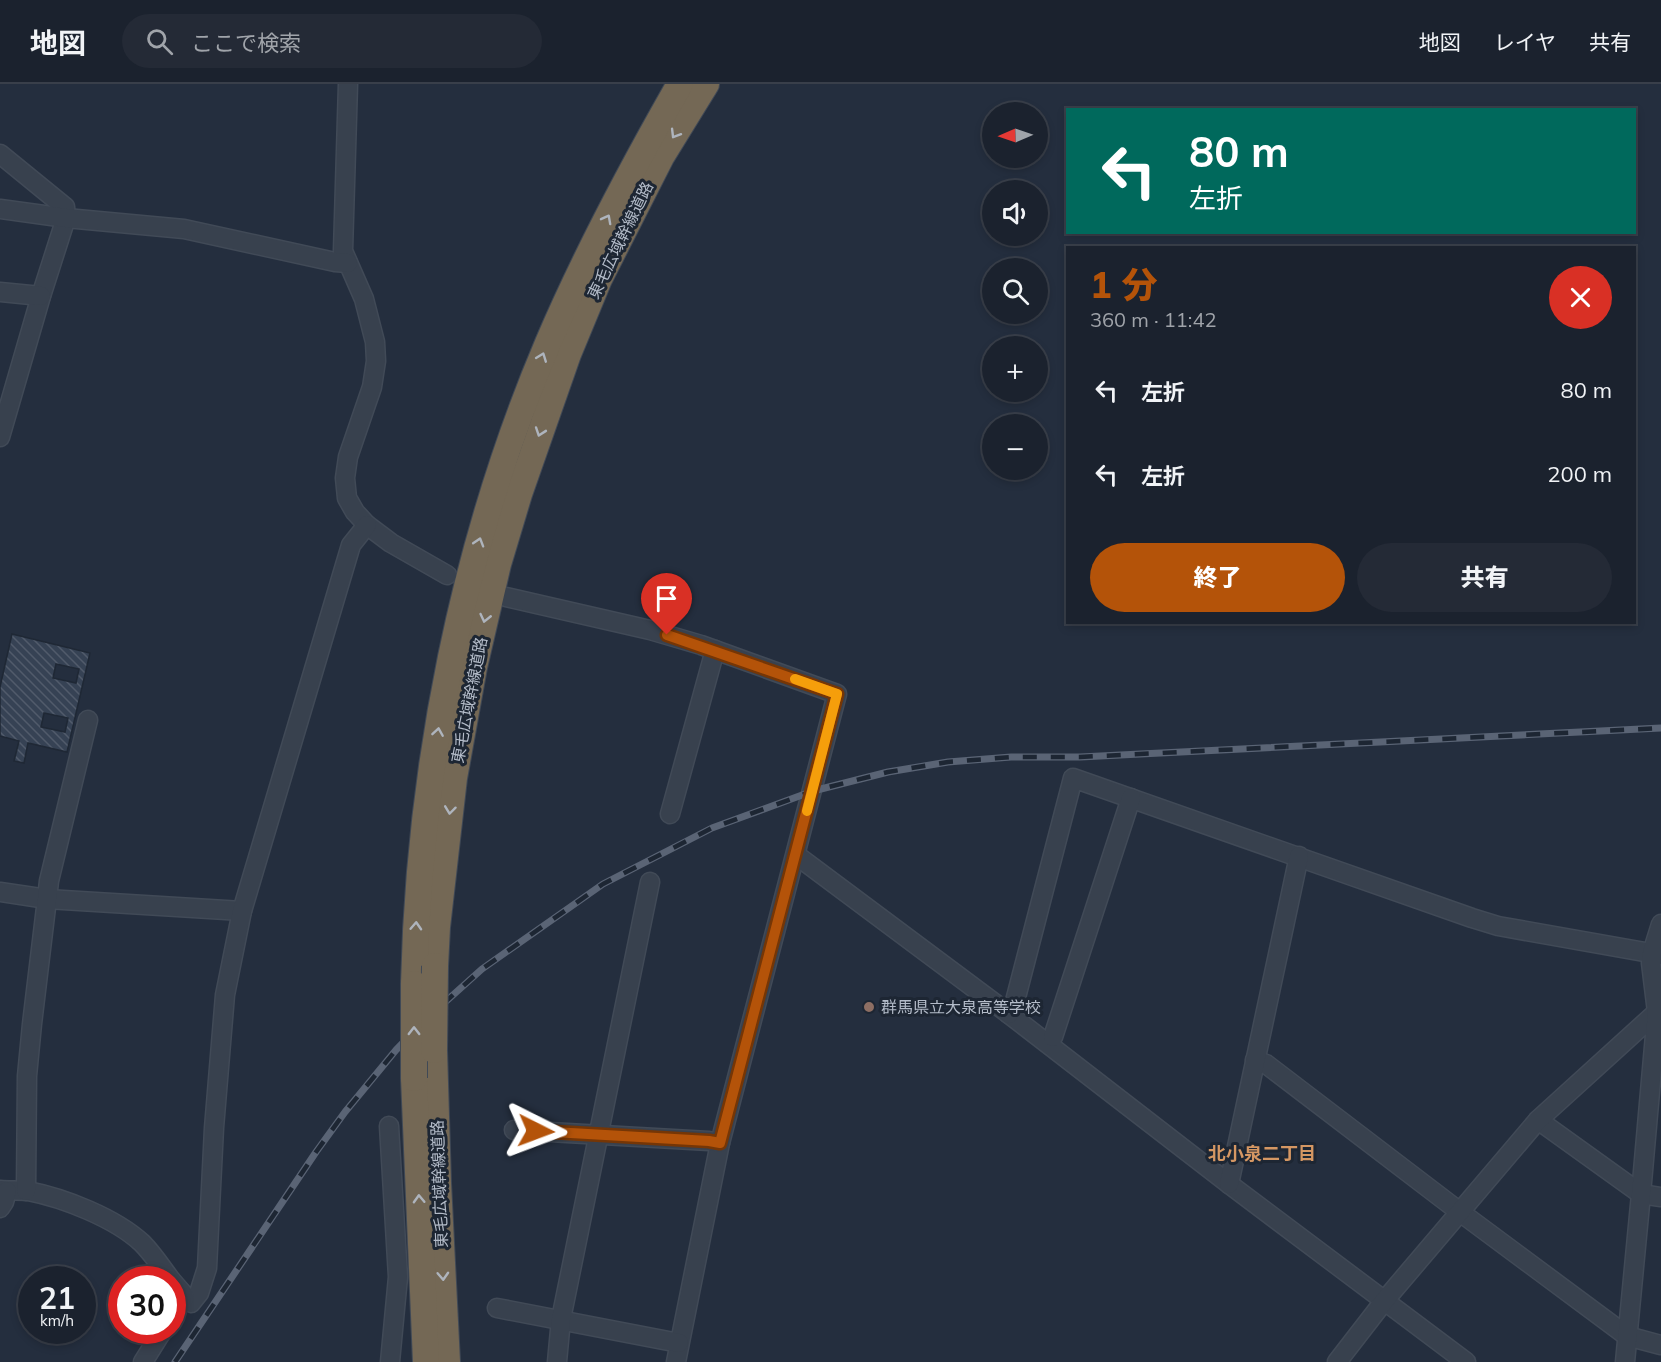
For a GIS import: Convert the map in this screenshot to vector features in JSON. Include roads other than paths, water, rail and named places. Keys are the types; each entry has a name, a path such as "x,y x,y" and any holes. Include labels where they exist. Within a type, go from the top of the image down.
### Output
{"highway":[{"name":"東毛広域幹線道路","path":"426,1362 414,1078 414,984 417,915 426,819 444,692 467,585 501,467 547,344 580,271 644,147 680,84"},
{"name":"東毛広域幹線道路","path":"447,1362 438,1183 434,1050 435,966 437,927 454,778 477,655 498,564 519,494 568,354 599,279 661,157 706,84"}],"street":[{"path":"348,84 343,251 364,299 375,342 376,362 372,387 348,457 345,478 347,498 355,512 367,525 390,543 447,574"},
{"path":"0,154 65,207 66,218 0,437"},
{"path":"0,209 66,218 184,229 335,262 348,262"},
{"path":"0,292 41,296"},
{"path":"186,1298 191,1303 195,1299 207,1268 214,1128 225,995 242,911 351,545 367,525"},
{"path":"506,597 650,630 715,650 837,694 720,1143 676,1362"},
{"path":"670,814 715,650"},
{"path":"26,1191 27,1076 47,899 88,720"},
{"path":"1010,1014 1072,778 1498,926 1657,954"},
{"path":"1053,1037 1131,798"},
{"path":"796,855 1010,1014 1229,1184 1466,1362"},
{"path":"1229,1184 1299,856"},
{"path":"557,1362 561,1319 650,882"},
{"path":"0,892 47,899 242,911"},
{"path":"1624,1362 1657,1012 1651,963 1657,954 1661,924"},
{"path":"1337,1362 1385,1300 1538,1120 1657,1012"},
{"path":"1255,1060 1266,1064 1627,1336 1661,1345"},
{"path":"1538,1120 1641,1194 1661,1197"},
{"path":"389,1126 398,1277 390,1362"},
{"path":"514,1130 720,1143"},
{"path":"0,1208 4,1202 3,1190 26,1191 52,1197 118,1225 144,1245 161,1266"},
{"path":"497,1308 679,1344"},
{"path":"143,1362 154,1344"}],"railway":[{"path":"175,1362 345,1112 396,1050 424,1021 482,969 603,884 712,828 813,791 888,772 948,762 1011,757 1080,757 1661,728"}],"place":[{"name":"群馬県立大泉高等学校","path":"869,1007"}],"district":[{"name":"北小泉二丁目","path":"1262,1153"}]}
